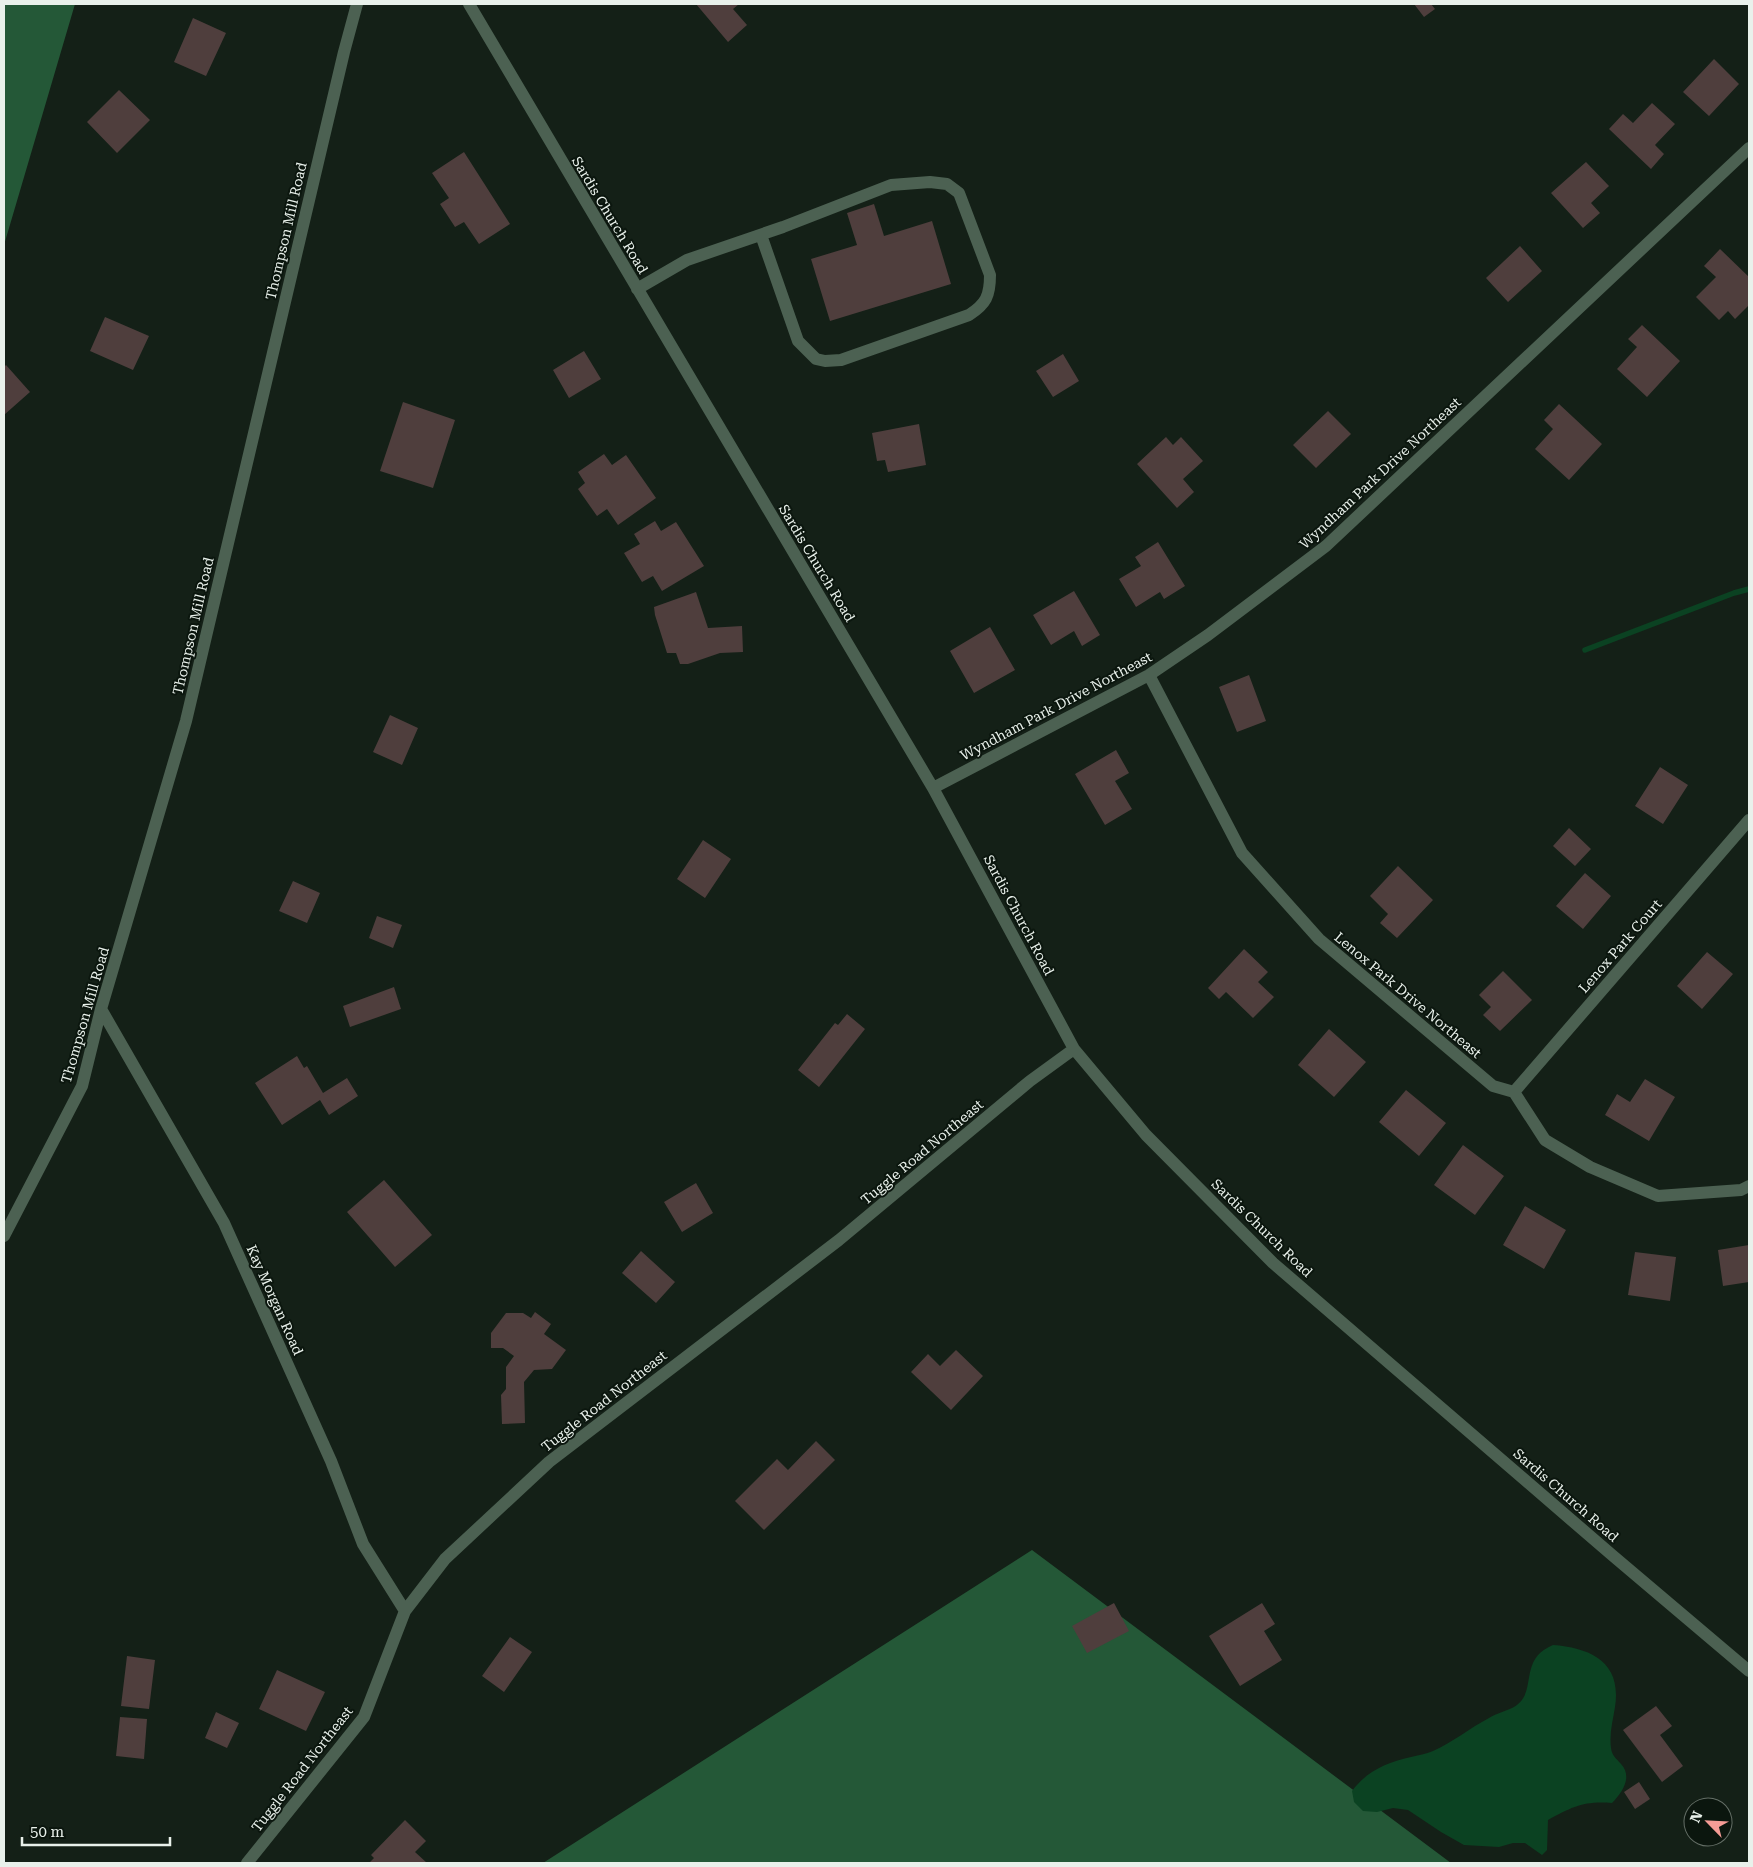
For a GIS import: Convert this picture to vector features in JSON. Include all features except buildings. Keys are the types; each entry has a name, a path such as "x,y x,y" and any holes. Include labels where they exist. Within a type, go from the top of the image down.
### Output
{"street":[{"name":"Thompson Mill Road","path":"4,1236 82,1086 101,1009 186,721 339,71 357,4"},
{"name":"Sardis Church Road","path":"469,4 933,788 1074,1049 1146,1135 1272,1262 1749,1671"},
{"name":"Wyndham Park Drive Northeast","path":"933,788 1149,675 1208,635 1326,546 1749,148"},
{"path":"637,289 687,260 761,235 891,185 930,182 947,184 959,193 990,275 990,289 986,299 979,308 969,315 841,360 825,361 812,356 798,341 761,235"},
{"name":"Lenox Park Drive Northeast","path":"1149,675 1242,853 1319,938 1493,1086 1514,1092"},
{"name":"Lenox Park Court","path":"1514,1092 1749,820"},
{"name":"Kay Morgan Road","path":"101,1009 224,1223 331,1461 363,1544 406,1612"},
{"name":"Tuggle Road Northeast","path":"248,1863 364,1717 406,1612 445,1559 549,1462 839,1240 1030,1081 1074,1049"},
{"path":"1514,1092 1545,1140 1590,1167 1658,1196 1741,1190 1749,1186"}],"shaded area":[{"path":"4,4 75,4 4,245"},
{"path":"1032,1550 1451,1863 543,1863"},
{"path":"1553,1645 1591,1654 1601,1660 1614,1679 1616,1692 1611,1748 1613,1755 1624,1769 1626,1779 1625,1785 1612,1803 1585,1804 1548,1820 1547,1850 1542,1855 1525,1843 1513,1843 1499,1847 1464,1845 1408,1810 1393,1808 1377,1812 1363,1811 1354,1802 1352,1791 1364,1778 1378,1768 1433,1751 1492,1716 1514,1707 1526,1693 1531,1667 1535,1659 1542,1651"}],"waterway":[{"path":"1585,650 1749,589"}]}
